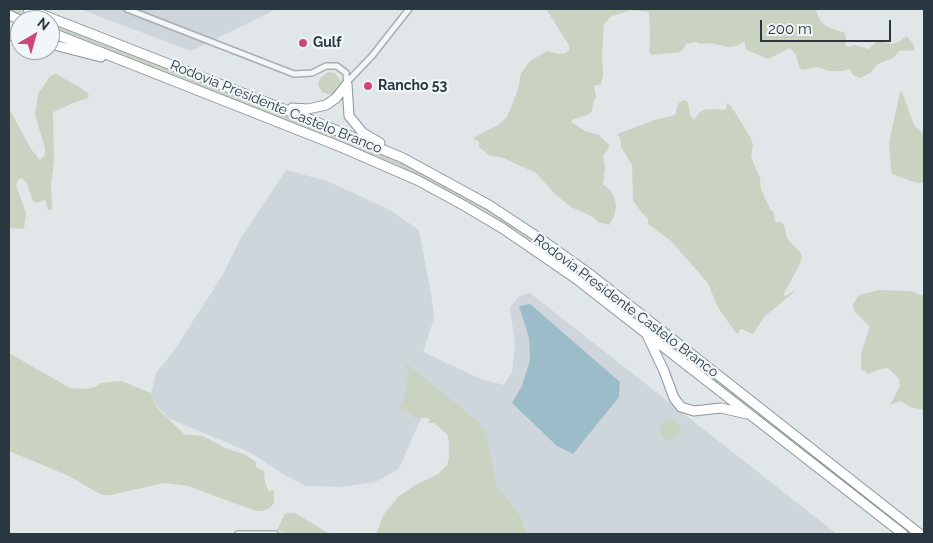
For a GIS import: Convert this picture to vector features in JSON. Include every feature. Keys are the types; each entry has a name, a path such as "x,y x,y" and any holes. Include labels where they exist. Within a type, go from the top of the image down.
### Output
{"highway":[{"name":"Rodovia Presidente Castelo Branco","path":"28,9 309,119 403,158 489,205 591,275 920,534"},
{"name":"Rodovia Presidente Castelo Branco","path":"60,36 341,147 417,180 502,228 576,278 903,534"},
{"path":"60,47 150,71"},
{"path":"261,101 298,109 317,108 331,102 348,83"},
{"path":"348,83 349,116 356,126 403,158"},
{"path":"646,333 674,398 680,407 694,411 721,408 751,415"}],"street":[{"path":"127,9 288,73 307,74 326,66 333,66 344,70 348,77 348,83"},
{"path":"348,83 409,9"},
{"path":"238,534 275,534"}],"shaded area":[{"path":"80,9 277,9 191,51"},
{"path":"286,170 327,181 390,210 419,230 434,318 423,352 481,379 504,385 512,372 515,345 510,307 519,296 530,293 837,534 518,534 503,510 481,427 422,417 398,470 375,482 341,487 306,486 249,452 168,418 150,399 156,373 173,352 222,276 242,236"}],"green space":[{"path":"546,9 815,9 821,22 828,27 845,33 845,44 847,47 855,45 869,49 877,41 893,44 906,36 913,43 915,50 899,51 893,58 878,64 870,73 860,78 853,75 850,69 829,71 818,67 802,70 799,67 796,55 790,48 768,59 747,50 743,42 729,47 695,42 686,44 680,52 652,55 649,52 649,12 631,10 610,17 604,24 603,75 601,84 594,86 596,97 592,111 571,122 585,131 599,135 609,145 603,157 605,168 603,184 610,190 616,206 614,217 609,225 598,222 593,217 571,207 555,194 536,173 501,157 490,156 479,147 479,142 473,138 498,125 507,117 518,89 521,73 530,61 547,51 558,54 566,53 569,50 569,45"},
{"path":"60,25 367,145 457,191 562,259 915,534 910,534 586,280 532,241 482,209 397,165 60,32"},
{"path":"328,72 335,73 341,81 342,85 335,96 322,92 318,85 320,78"},
{"path":"56,74 81,88 89,96 86,99 53,112 54,160 51,210 48,210 45,199 37,203 33,201 27,184 22,178 19,179 16,185 26,213 24,229 9,228 9,108 31,149 40,160 45,155 45,148 35,115 38,94 50,76"},
{"path":"900,92 902,92 914,125 924,135 924,182 917,183 892,174 889,143"},
{"path":"683,100 688,102 690,115 694,120 703,110 725,110 727,108 726,103 731,106 751,138 753,145 751,157 760,178 761,189 770,209 774,213 775,222 781,222 784,225 787,238 800,252 802,257 783,295 786,296 795,290 794,292 764,317 753,334 742,329 739,330 739,334 735,332 717,306 708,283 671,241 648,224 648,219 633,200 632,165 621,147 621,141 617,134 675,115 678,104"},
{"path":"879,290 910,291 924,296 924,410 910,407 900,401 890,405 900,386 899,379 888,368 867,374 861,369 861,353 870,327 854,311 853,304 859,295"},
{"path":"9,353 70,388 87,389 101,383 121,381 151,393 152,400 158,409 184,434 203,436 225,448 246,455 256,462 256,467 264,471 265,483 269,491 274,490 274,503 270,508 256,511 188,486 164,483 103,495 69,476 9,451"},
{"path":"402,360 477,421 485,430 497,486 520,516 527,534 376,534 384,514 398,497 415,485 437,475 447,465 449,458 447,434 434,423 428,423 430,420 428,418 414,418 408,412 399,410 404,397 408,375"},
{"path":"666,420 674,420 680,426 680,434 674,440 666,440 660,434 660,426"},
{"path":"286,513 295,513 330,534 289,534 277,531"}],"water":[{"path":"530,304 620,382 619,397 573,454 557,446 512,403 522,386 530,360 529,338 519,306"}],"place":[{"name":"Gulf","path":"303,43"},
{"name":"Rancho 53","path":"368,86"}]}
